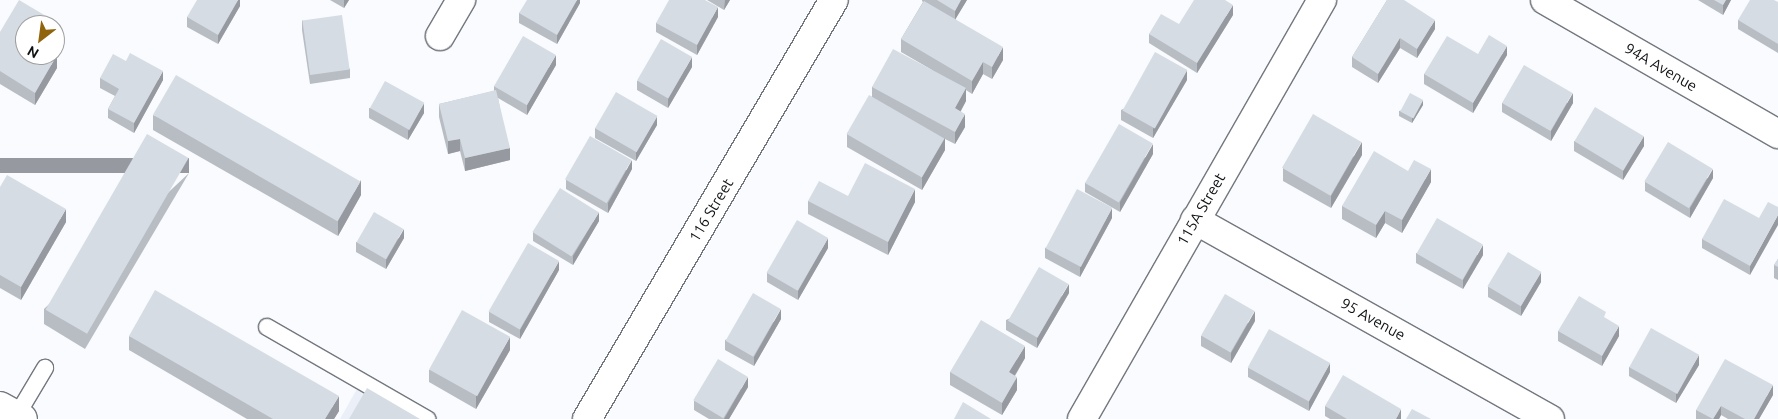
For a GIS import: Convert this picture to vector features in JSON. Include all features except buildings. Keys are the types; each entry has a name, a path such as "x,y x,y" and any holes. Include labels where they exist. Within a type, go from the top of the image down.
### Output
{"street":[{"path":"440,36 461,0"},
{"name":"116 Street","path":"587,419 834,0"},
{"name":"115A Street","path":"1082,419 1322,0"},
{"name":"94A Avenue","path":"1545,0 1778,134"},
{"name":"95 Avenue","path":"1195,220 1550,419"}],"lane":[{"path":"267,327 428,419"},
{"path":"13,413 45,368"}],"shaded area":[{"path":"357,389 408,419 340,419"}]}
